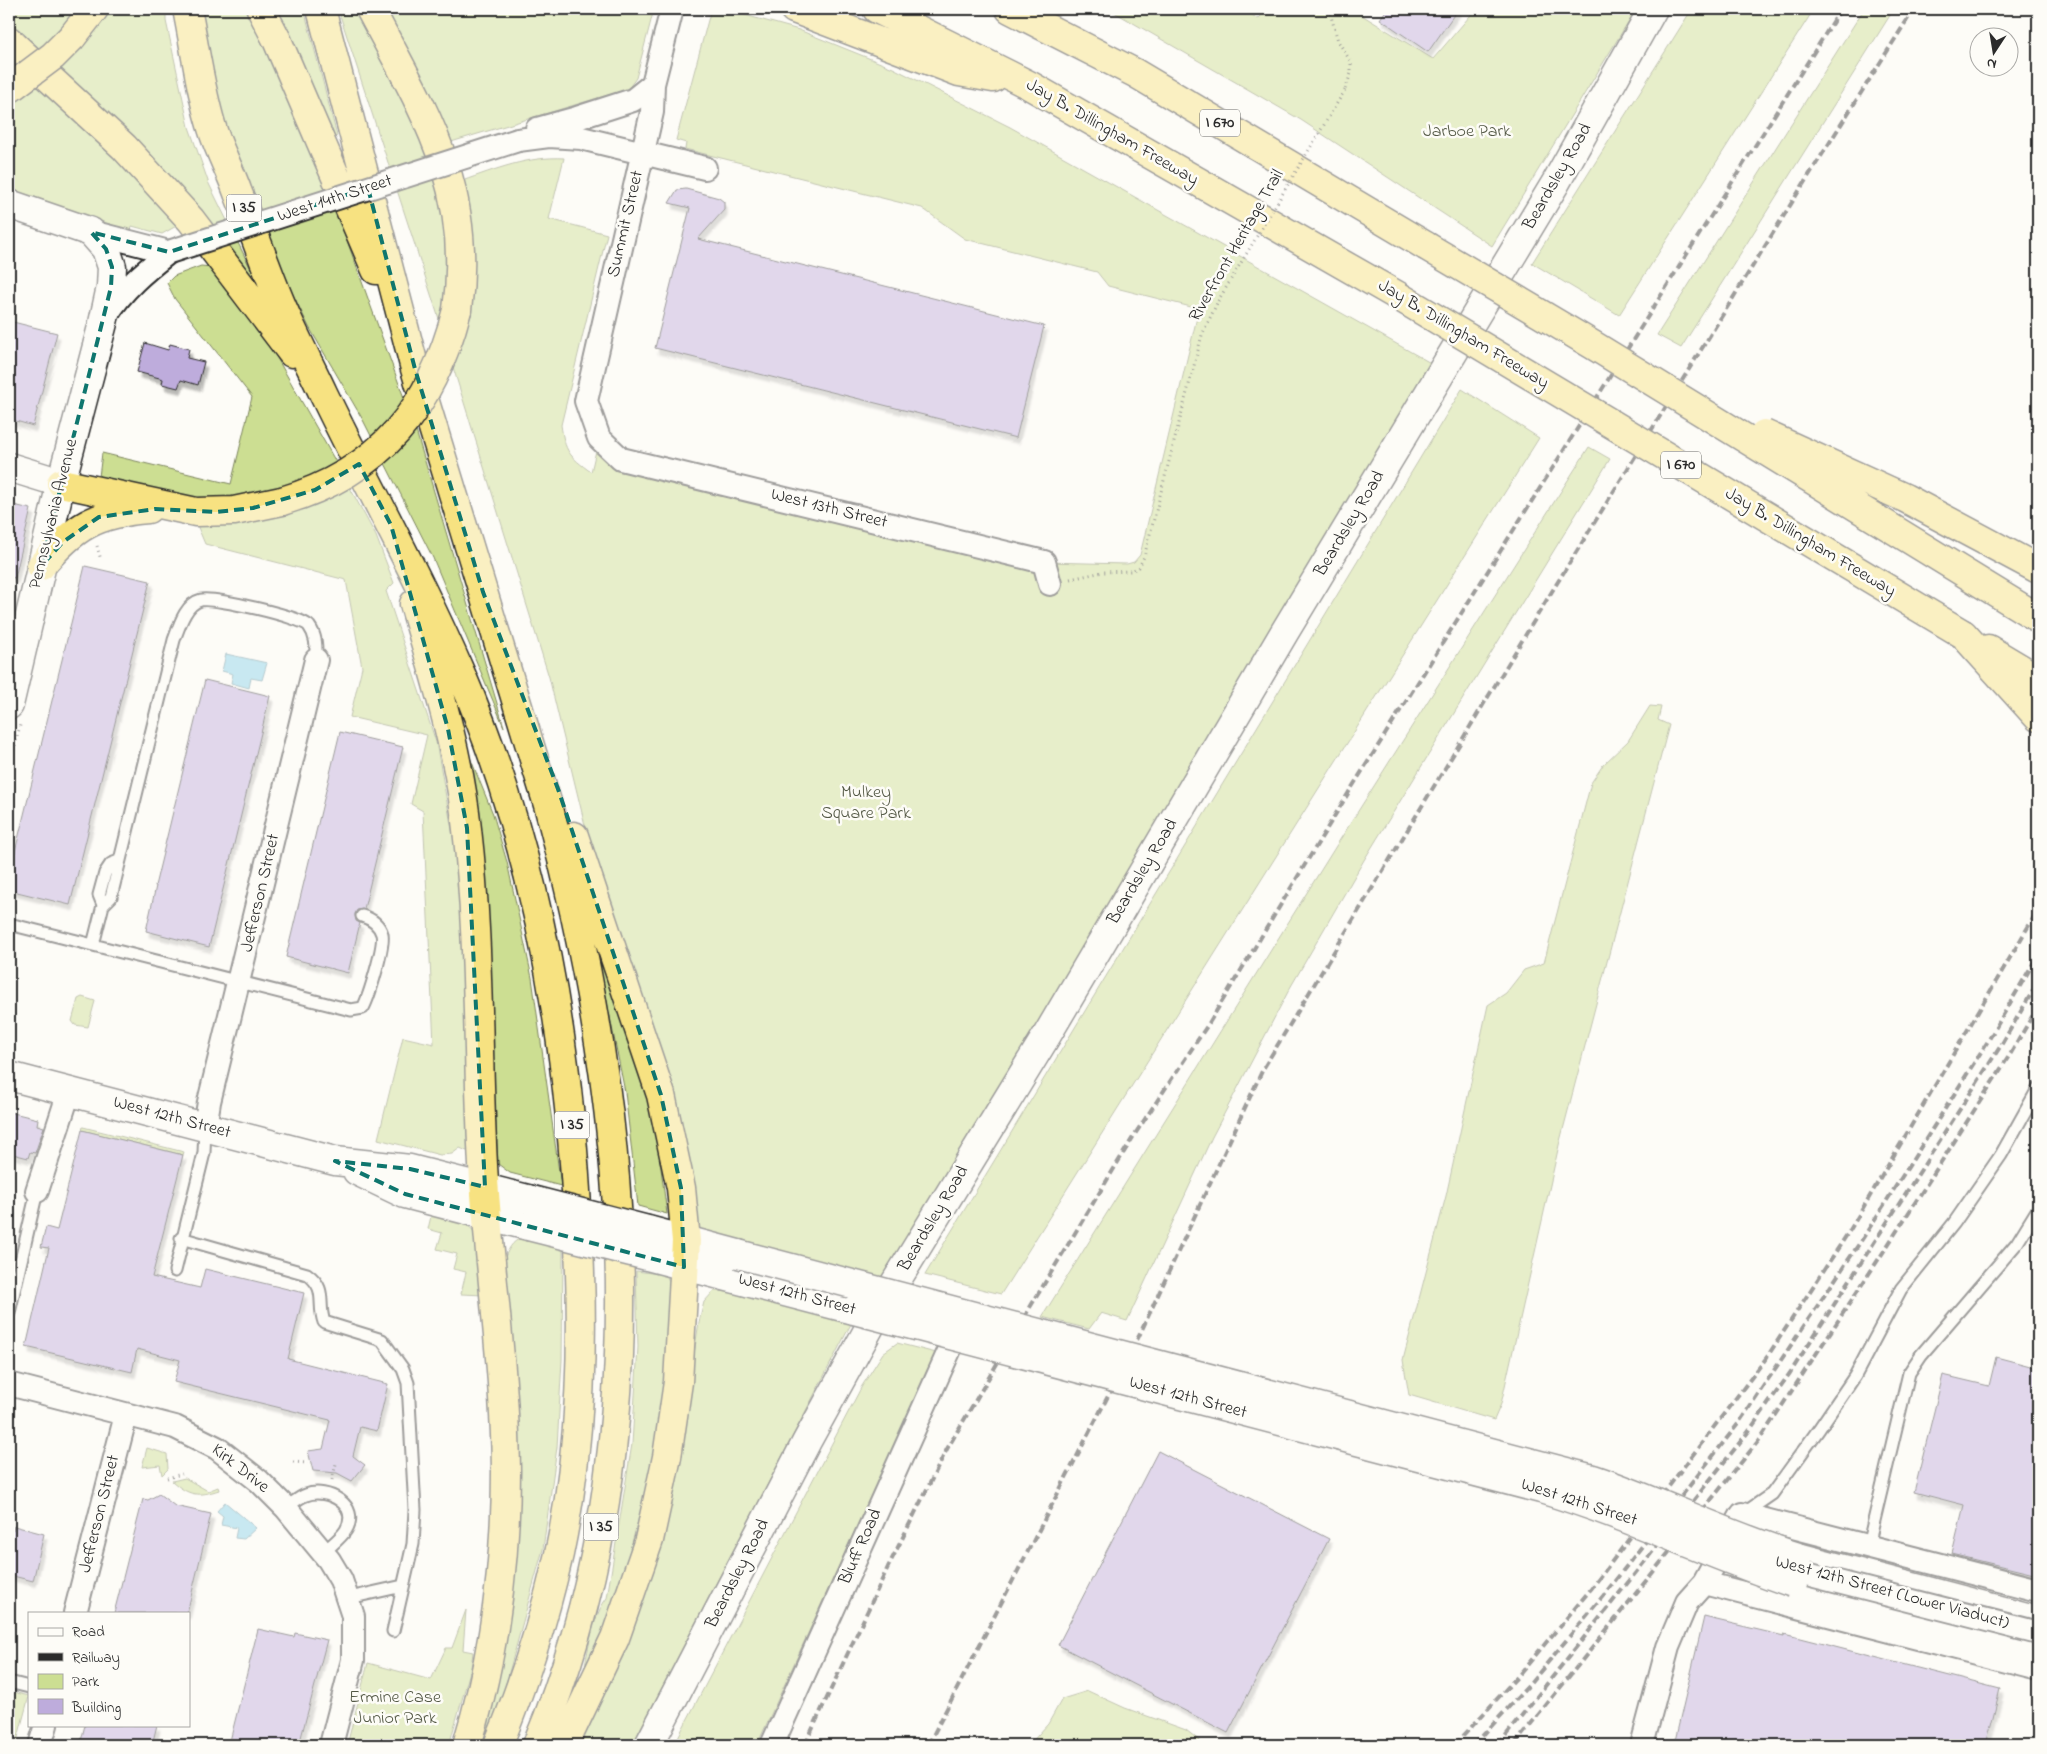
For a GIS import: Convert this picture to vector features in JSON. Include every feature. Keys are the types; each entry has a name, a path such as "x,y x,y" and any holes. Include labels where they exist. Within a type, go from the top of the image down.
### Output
{"highway":[{"path":"9,89 54,56 94,9"},
{"name":"I 35","path":"187,9 213,130 282,305 460,672 482,726 507,798 537,908 549,963 564,1055 572,1125 579,1248 581,1343 574,1447 560,1549 528,1667 498,1745"},
{"name":"I 35","path":"260,9 328,156 416,369"},
{"name":"I 35","path":"321,9 416,369 548,805 582,946 607,1096 618,1235 619,1299 617,1383 608,1483 601,1530 583,1606 557,1693 536,1745"},
{"path":"41,566 63,542 99,517 155,509 196,512 234,511 282,501 315,490 348,472 374,454 415,410 434,378 457,310 461,276 460,233 449,175 428,119 370,9"},
{"path":"794,9 959,72 1029,85"},
{"name":"Jay B. Dillingham Freeway","path":"877,9 1029,85 1398,296 2038,679"},
{"name":"I 670","path":"1010,9 1135,73 1426,246 2038,618"},
{"name":"I 35","path":"9,41 124,147 191,220 326,398"},
{"path":"1651,382 1905,498 2038,569"},
{"path":"61,483 196,512"},
{"path":"390,526 448,729 459,776 466,820 476,956 485,1187 501,1376 506,1470 505,1534 500,1591 490,1654 467,1745"},
{"path":"483,592 558,789 661,1095 681,1188 686,1240 678,1382 667,1457 649,1540 615,1638 564,1745"},
{"path":"1963,634 2038,717"}],"main road":[{"name":"Beardsley Road","path":"649,1745 807,1441 881,1306 1042,1043 1284,633 1555,184 1653,9"},
{"path":"9,204 91,232"},
{"name":"Pennsylvania Avenue","path":"9,705 61,483 111,287 112,268 106,249 91,232"},
{"path":"9,467 61,483"},
{"name":"West 12th Street","path":"9,1076 335,1161 410,1170 528,1199 648,1243 684,1267 734,1266 1546,1466 1646,1497 1773,1550 2038,1620"},
{"name":"West 12th Street","path":"335,1161 405,1194 528,1226 648,1243 686,1240 734,1266 1541,1489 1602,1508 1793,1584 2038,1647"}],"street":[{"name":"Summit Street","path":"599,438 586,400 652,112 653,84 672,9"},
{"name":"West 14th Street","path":"518,140 533,130 633,100 653,84"},
{"name":"West 14th Street","path":"169,252 518,140 549,136 582,138 705,168"},
{"path":"91,232 169,252"},
{"name":"Pennsylvania Avenue","path":"103,323 118,298 169,252"},
{"name":"West 13th Street","path":"599,438 621,459 1044,562 1050,584"},
{"name":"Jefferson Street","path":"205,1127 209,1102 316,660"},
{"path":"37,1191 69,1092"},
{"name":"West 12th Street (Lower Viaduct)","path":"881,1306 1589,1489 1628,1502 1795,1571 2038,1633"},
{"name":"Bluff Road","path":"772,1745 950,1349"},
{"name":"Kirk Drive","path":"9,1384 175,1428 218,1448 259,1481 286,1508 326,1556"},
{"name":"Jefferson Street","path":"75,1612 126,1415"},
{"path":"1642,1745 1668,1647 1687,1602 1704,1583 1742,1514 2038,1590"},
{"path":"326,1556 349,1598 353,1616 353,1660 331,1745"},
{"path":"1704,1583 2038,1669"},
{"path":"40,1745 46,1726"}],"lane":[{"path":"93,945 103,905 111,897 174,640 191,606 201,600 218,601 294,617 308,625 316,641 316,660"},
{"path":"9,924 351,1010 363,1008 370,996 382,936 377,924 362,916"},
{"path":"1742,1514 1772,1494 1819,1428 1855,1376 1901,1289 1954,1223 2001,1154 2038,1089"},
{"path":"174,1271 204,1153 205,1127"},
{"path":"9,1313 37,1191"},
{"path":"1868,1546 1909,1373 1921,1356 2017,1243 2038,1209"},
{"path":"181,1238 306,1274 318,1285 323,1302 324,1322 382,1340 403,1369 408,1383 415,1510 413,1544 393,1631"},
{"path":"286,1508 305,1495 316,1493 337,1498 346,1503 350,1518 348,1526 326,1556"},
{"path":"349,1598 403,1586"},
{"path":"9,1682 28,1687"}],"path":[{"name":"Riverfront Heritage Trail","path":"1050,584 1102,572 1131,571 1140,567 1202,335 1218,301 1345,90 1351,73 1351,62 1338,41 1329,9"},
{"path":"97,544 101,560"},
{"path":"294,1462 308,1462"},
{"path":"167,1478 182,1474"}],"highlighted area":[{"path":"368,188 415,369 483,592 558,789 661,1095 681,1188 684,1267 405,1194 335,1161 410,1169 485,1187 467,828 448,729 391,525 359,464 315,490 253,508 216,512 155,509 99,517 63,542 41,566 111,287 112,267 106,249 91,232 169,252"}],"green space":[{"path":"9,9 86,9 43,52 9,24"},
{"path":"109,9 166,9 166,21 189,127 209,184 279,326 57,71"},
{"path":"200,9 249,9 324,177 416,431 504,727 433,558 363,420 309,327 277,262 228,143 213,83"},
{"path":"271,9 304,9 337,136 328,140"},
{"path":"338,9 360,9 443,184 456,259 440,322"},
{"path":"384,9 654,9 636,78 628,89 451,142"},
{"name":"Mulkey Square Park","path":"711,9 723,9 799,30 893,68 1010,127 1443,370 896,1297 686,1241 549,677 453,367 467,320 473,274 472,229 462,181 525,161 564,158 549,219 607,234 561,425 566,448 569,453 591,472 599,438 621,459 1044,562 1127,564 1134,562 1140,555 1199,309 1108,286 1097,272 965,239 922,208 685,149 686,143 676,140"},
{"name":"Jarboe Park","path":"1109,9 1243,9 1258,19 1268,9 1352,9 1433,59 1476,9 1636,9 1492,246 1301,120"},
{"path":"1692,9 1814,9 1619,315 1532,263"},
{"path":"1864,9 1894,9 1681,348 1657,335"},
{"path":"41,84 81,118 180,224 162,234 132,226 130,231 9,190 9,104"},
{"path":"201,266 211,267 273,351 337,464 305,483 225,505 98,485 102,453 231,484 252,397 175,299 167,283 174,276"},
{"path":"1462,389 1539,438 1001,1294 925,1275"},
{"path":"1589,447 1610,459 1364,860 1290,988 1212,1137 1127,1321 1101,1313 1089,1329 1042,1317 1336,846"},
{"path":"349,486 376,536 394,583 386,591 436,742 454,841 461,845 470,1145 467,1151 460,1148 452,1154 440,1155 378,1139 403,1037 434,1044 423,811 411,804 427,735 350,717 362,667 346,580 205,544 197,525 285,513 316,505"},
{"path":"1650,706 1661,707 1658,720 1669,725 1559,1145 1501,1404 1494,1420 1409,1395 1403,1360 1446,1196 1488,1005 1506,993 1524,970 1544,963 1591,783 1603,765 1628,741"},
{"path":"469,755 493,814 507,862 532,978 561,1186 510,1173 498,1164 487,947 467,763"},
{"path":"591,922 643,1071 655,1123 667,1214 638,1206 625,1092"},
{"path":"82,997 95,1001 88,1027 75,1025 72,1021 78,999"},
{"path":"83,1127 184,1152 183,1155 82,1130"},
{"path":"432,1212 464,1222 477,1234 484,1295 461,1294 466,1272 453,1269 457,1254 437,1249 442,1233 428,1229"},
{"path":"526,1237 563,1247 562,1360 557,1447 543,1549 497,1716 485,1745 479,1745 505,1257 518,1239"},
{"path":"636,1271 666,1275 670,1283 668,1372 649,1480 620,1587 581,1685 593,1627 607,1598 632,1444 638,1347"},
{"path":"714,1291 731,1292 851,1324 632,1745 571,1745 677,1462 699,1322 704,1302"},
{"path":"897,1343 936,1353 757,1745 674,1745 862,1386 883,1353"},
{"path":"147,1448 167,1454 168,1469 162,1475 160,1465 142,1467"},
{"path":"185,1478 208,1491 218,1487 219,1490 205,1494 194,1494 184,1490 172,1481"},
{"name":"Ermine Case Junior Park","path":"466,1610 463,1650 473,1652 471,1668 449,1745 347,1745 368,1663 431,1680 446,1648 452,1648"},
{"path":"9,1691 28,1696 28,1700 16,1745 9,1745"},
{"path":"1088,1691 1125,1708 1186,1730 1205,1745 1029,1745 1048,1724 1062,1699"}],"water":[{"path":"226,654 267,663 262,680 251,678 249,688 231,683 233,674 222,671"},
{"path":"225,1502 256,1528 244,1539 235,1538 237,1528 221,1525 223,1516 217,1511"}],"building":[{"path":"1387,9 1458,9 1428,52 1380,19"},
{"path":"686,189 719,198 724,202 724,210 698,239 1044,326 1016,438 655,348 690,208 669,203 677,190"},
{"path":"9,321 57,333 33,426 9,419"},
{"path":"145,343 168,350 170,344 189,349 187,358 204,362 198,385 181,380 178,388 162,384 163,379 137,372"},
{"path":"9,504 31,509 15,578 9,577"},
{"path":"85,566 150,581 70,905 9,890 9,876"},
{"path":"205,680 270,696 209,947 146,931 155,886"},
{"path":"340,732 403,747 364,909 357,910 355,914 356,921 360,923 348,973 286,957"},
{"path":"9,1112 38,1119 37,1125 44,1127 35,1153 30,1152 28,1158 9,1153"},
{"path":"82,1130 183,1155 152,1277 200,1288 205,1269 304,1293 288,1359 388,1384 377,1431 360,1427 353,1456 365,1465 352,1481 337,1473 313,1471 308,1451 323,1449 330,1420 174,1382 180,1360 137,1349 132,1372 26,1347 49,1248 41,1247 46,1227 57,1230"},
{"path":"1996,1357 2038,1368 2038,1575 1952,1554 1964,1505 1914,1492 1943,1375 1989,1386"},
{"path":"1158,1451 1329,1539 1228,1733 1058,1645"},
{"path":"159,1494 175,1506 211,1514 187,1612 114,1612 143,1499 148,1500"},
{"path":"14,1526 44,1534 33,1581 9,1575 9,1530 13,1531"},
{"path":"1704,1617 1784,1636 1784,1634 2000,1689 1986,1745 1674,1745"},
{"path":"258,1629 294,1637 295,1633 327,1640 299,1745 229,1745"},
{"path":"85,1726 157,1726 152,1745 80,1745"}],"railway":[{"path":"805,1745 888,1567 947,1449 1032,1304 1135,1134 1209,1023 1349,792 1841,9"},
{"path":"928,1745 1139,1336 1263,1069 1546,601 1799,191 1914,9"},
{"path":"1455,1745 1518,1676 1591,1589 1767,1357 1850,1230 2038,910"},
{"path":"1474,1745 1529,1685 1603,1596 1738,1424 1863,1238 1988,1041 2038,955"},
{"path":"1498,1745 1749,1431 1790,1373 2000,1047 2038,982"},
{"path":"1514,1745 1760,1439 1884,1251 2011,1053 2038,1006"}]}
